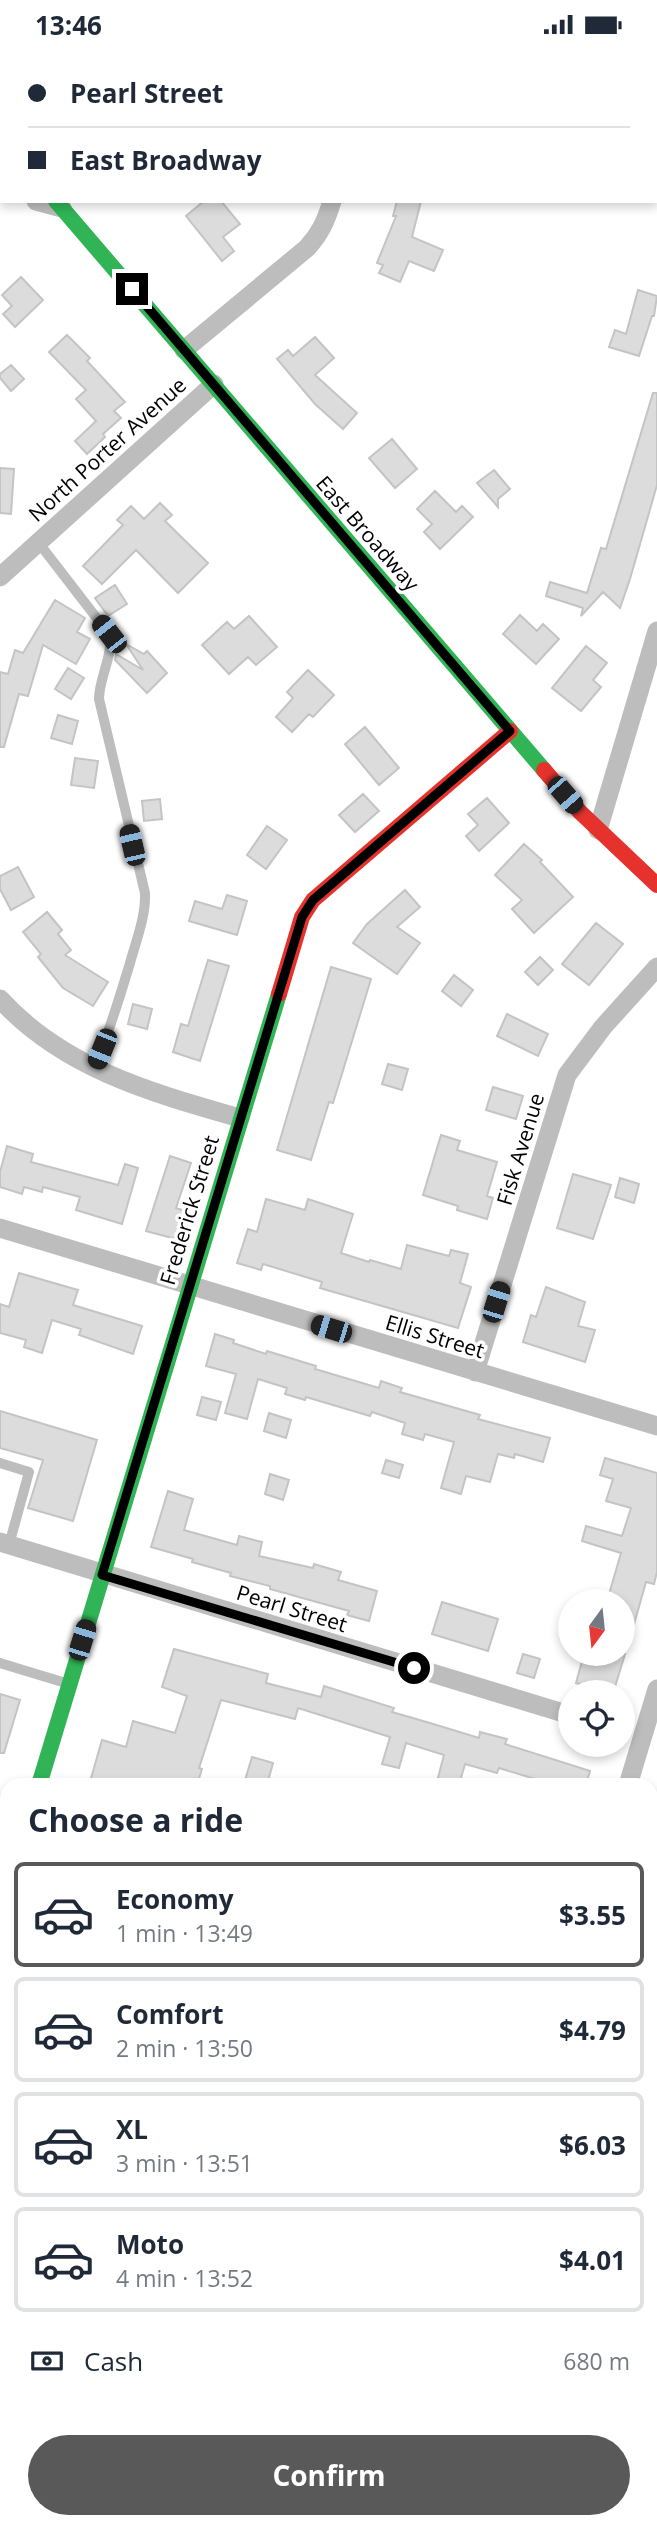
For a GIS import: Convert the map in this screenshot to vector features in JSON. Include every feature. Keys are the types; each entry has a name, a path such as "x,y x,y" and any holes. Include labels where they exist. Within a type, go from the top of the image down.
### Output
{"street":[{"path":"184,350 307,249 326,222 331,203"},
{"name":"East Broadway","path":"59,205 580,812 657,885"},
{"name":"North Porter Avenue","path":"0,577 214,384"},
{"path":"598,830 657,631"},
{"name":"Frederick Street","path":"41,1778 302,917 307,908 510,731"},
{"name":"Fisk Avenue","path":"475,1372 567,1075 603,1027 657,967"},
{"path":"0,999 40,1035 94,1069 175,1099 240,1118"},
{"name":"Ellis Street","path":"0,1228 657,1426"},
{"name":"Pearl Street","path":"5,1544 558,1711"},
{"path":"630,1778 657,1689"},
{"path":"635,1735 643,1737"}],"lane":[{"path":"37,542 109,634 111,643 99,699 145,893 139,930 109,1034 94,1069"},
{"path":"0,1463 29,1472 5,1544"},
{"path":"0,1663 69,1684"}],"building":[{"path":"202,203 223,203 240,224 223,237 234,251 222,261 186,216"},
{"path":"396,203 420,203 412,237 443,250 434,271 409,261 400,282 379,273 383,265 377,263 396,216 393,216"},
{"path":"21,277 43,300 15,327 3,314 12,306 2,295"},
{"path":"638,290 657,296 654,316 639,356 609,347 615,330 626,334"},
{"path":"67,335 90,358 87,361 125,402 114,411 121,418 103,434 105,437 87,454 75,441 96,421 76,399 86,390 49,352"},
{"path":"315,337 334,358 315,375 357,413 343,429 315,404 277,359 288,350 293,356"},
{"path":"11,365 24,379 11,391 0,378 0,374"},
{"path":"653,393 657,393 657,485 630,579 620,608 603,592 581,616 583,608 546,596 550,582 587,593 601,548 606,549"},
{"path":"392,439 417,469 395,488 369,458"},
{"path":"0,468 14,469 11,514 0,513"},
{"path":"494,470 510,489 498,499 498,507 477,483"},
{"path":"435,491 456,512 462,506 473,517 440,549 424,532 432,524 417,509"},
{"path":"160,503 172,515 165,521 208,563 178,593 136,550 102,584 83,566 123,525 117,520 131,506 144,519"},
{"path":"115,585 127,604 108,616 95,598"},
{"path":"55,600 85,618 77,632 90,639 76,664 43,645 28,696 19,694 4,747 0,747 0,672 8,674 15,650 23,653"},
{"path":"520,615 537,631 543,624 559,639 536,664 503,634"},
{"path":"249,616 277,647 256,665 248,657 229,674 202,645 227,622 234,629"},
{"path":"126,644 144,654 147,651 167,673 147,693 115,660 116,654 143,670"},
{"path":"586,646 607,663 593,680 601,687 581,711 552,688"},
{"path":"68,668 84,678 71,699 55,689"},
{"path":"308,670 334,695 313,717 309,714 292,732 276,717 293,698 287,692"},
{"path":"58,715 78,721 72,744 51,738"},
{"path":"365,727 399,768 379,785 345,744"},
{"path":"75,758 98,761 94,788 71,785"},
{"path":"363,794 379,811 355,832 339,815"},
{"path":"487,798 509,823 479,851 466,836 478,825 468,814"},
{"path":"160,799 162,819 144,821 142,801"},
{"path":"267,826 287,840 266,869 247,855"},
{"path":"524,844 542,860 540,862 573,897 534,933 512,909 522,900 495,875"},
{"path":"18,867 34,897 11,910 0,889 0,876"},
{"path":"405,890 420,907 397,927 420,943 397,974 353,943 367,924"},
{"path":"227,895 247,901 237,935 189,921 195,901 222,909"},
{"path":"47,912 62,930 58,934 71,950 65,955 108,982 93,1006 63,988 38,957 41,954 23,932"},
{"path":"596,923 623,944 589,985 562,964"},
{"path":"540,957 553,970 538,985 525,972"},
{"path":"208,960 229,966 200,1061 173,1052 181,1024 188,1026"},
{"path":"331,967 371,979 333,1103 329,1102 311,1160 277,1150"},
{"path":"454,975 473,990 461,1006 442,991"},
{"path":"133,1004 152,1009 147,1029 128,1024"},
{"path":"507,1014 548,1034 538,1056 497,1036"},
{"path":"388,1064 408,1069 402,1090 382,1084"},
{"path":"493,1087 523,1096 516,1119 486,1110"},
{"path":"441,1135 460,1141 457,1150 497,1162 487,1196 493,1198 487,1219 457,1210 458,1206 423,1195"},
{"path":"7,1146 33,1154 31,1162 118,1185 125,1164 138,1168 122,1224 76,1210 80,1197 43,1187 42,1192 24,1187 22,1194 0,1187 0,1172"},
{"path":"170,1156 191,1163 176,1208 185,1211 176,1239 146,1231"},
{"path":"573,1174 611,1185 593,1239 557,1228"},
{"path":"620,1178 639,1184 634,1203 615,1197"},
{"path":"266,1199 305,1210 308,1199 353,1214 341,1253 369,1262 370,1260 401,1269 407,1245 449,1256 451,1250 468,1254 460,1283 471,1287 458,1328 320,1288 322,1282 263,1264 261,1270 237,1263 248,1229 257,1232"},
{"path":"19,1273 78,1290 73,1305 142,1326 133,1354 79,1335 81,1329 52,1320 42,1353 24,1347 26,1340 0,1333 0,1304 9,1307"},
{"path":"546,1287 585,1302 578,1326 595,1330 585,1362 523,1342 531,1315 536,1317"},
{"path":"215,1334 266,1354 267,1351 379,1388 381,1381 402,1388 400,1392 480,1415 478,1419 550,1438 543,1462 515,1454 514,1458 498,1454 490,1482 466,1476 461,1494 441,1488 454,1442 425,1434 423,1440 402,1434 405,1423 372,1412 370,1416 306,1397 305,1400 285,1394 287,1388 258,1379 247,1419 225,1413 236,1374 206,1366"},
{"path":"202,1397 221,1402 216,1420 197,1415"},
{"path":"0,1411 97,1440 73,1521 28,1508 43,1460 0,1448"},
{"path":"269,1413 291,1420 286,1438 264,1431"},
{"path":"605,1458 657,1473 657,1572 654,1584 646,1582 635,1621 635,1589 610,1589 621,1553 582,1541 586,1526 622,1536 631,1508 606,1501 613,1479 600,1475"},
{"path":"386,1460 403,1465 399,1478 382,1473"},
{"path":"270,1474 289,1480 283,1500 265,1494"},
{"path":"168,1491 193,1499 184,1530 237,1545 239,1536 262,1542 259,1556 313,1568 314,1564 341,1572 338,1580 377,1591 369,1621 347,1615 349,1611 270,1589 270,1586 230,1576 231,1573 192,1562 193,1559 151,1547"},
{"path":"442,1602 498,1619 488,1651 432,1634"},
{"path":"174,1649 268,1674 266,1683 321,1697 324,1686 394,1708 392,1712 479,1738 480,1732 507,1739 505,1744 590,1771 588,1778 532,1778 499,1768 497,1773 465,1764 461,1778 438,1778 444,1755 406,1743 399,1768 382,1764 390,1737 298,1708 295,1719 221,1700 199,1768 202,1769 199,1778 91,1778 102,1740 126,1747 133,1721 175,1733 187,1696 162,1687"},
{"path":"523,1654 540,1659 534,1678 517,1673"},
{"path":"581,1666 621,1666 617,1680 577,1680"},
{"path":"0,1694 20,1700 4,1753 0,1753"},
{"path":"252,1757 273,1763 269,1778 246,1778"}],"traffic: fast":[{"path":"58,203 544,770"},
{"path":"41,1778 279,994"}],"traffic: jam":[{"path":"279,994 302,917 313,900 510,731"},
{"path":"544,770 580,812 657,885"}],"route":[{"path":"132,289 510,731 313,900 302,917 102,1575 414,1668"}]}
